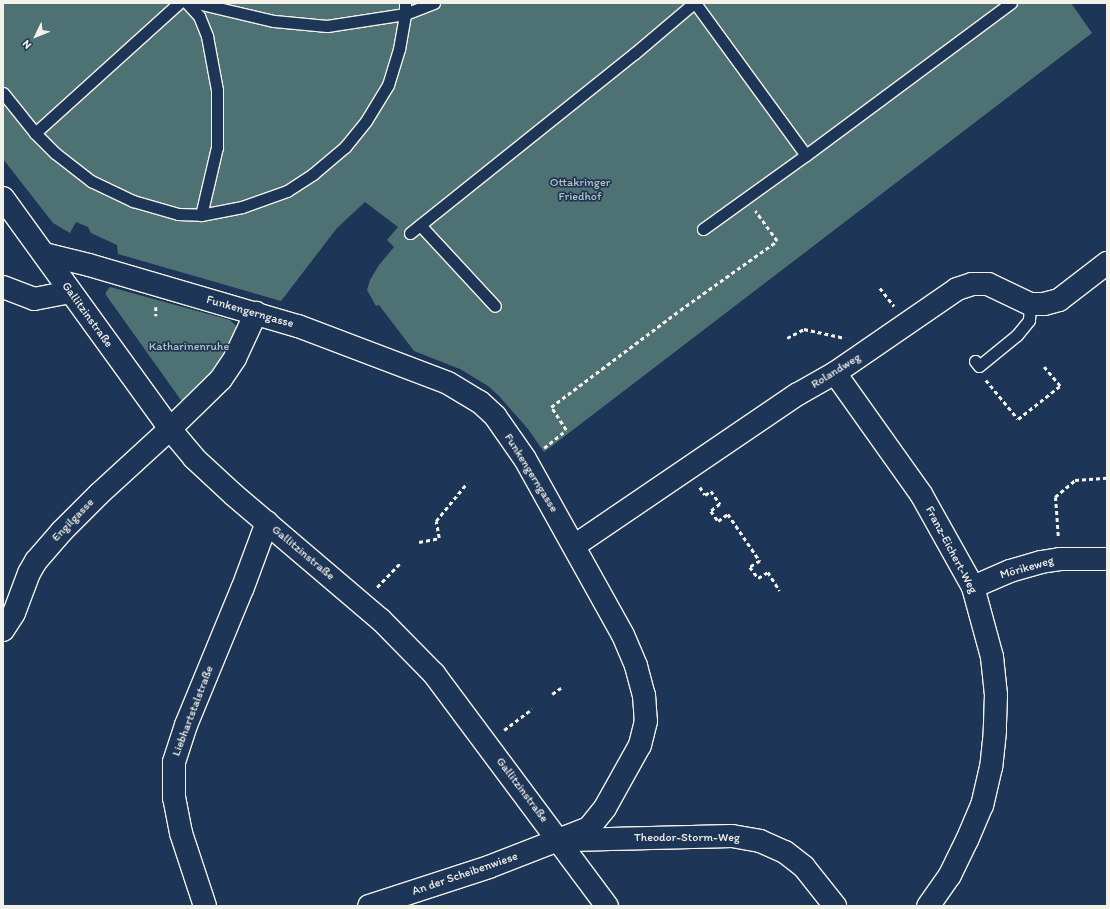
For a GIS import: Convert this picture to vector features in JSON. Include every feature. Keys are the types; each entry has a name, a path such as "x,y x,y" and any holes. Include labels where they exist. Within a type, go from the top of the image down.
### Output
{"street":[{"name":"Gallitzinstraße","path":"3,198 170,429 194,458 361,603 434,674 608,906"},
{"name":"Funkengerngasse","path":"44,254 89,265 298,326 448,383 480,402 494,416 525,459 623,635 636,666 644,695 646,721 640,745 605,808 589,828 560,841"},
{"name":"Rolandweg","path":"574,546 798,394 835,373 964,286 979,283 988,284 1030,304 1044,304 1059,300 1107,263"},
{"path":"3,286 34,299 70,292"},
{"path":"170,429 228,370 244,341 256,313"},
{"name":"Franz-Eichert-Weg","path":"835,373 921,494 974,587 993,665 996,695 995,724 991,767 982,805 950,875 928,906"},
{"name":"Engilgasse","path":"3,630 14,613 28,573 36,561 62,531 99,494 170,429"},
{"name":"Liebhartstalstraße","path":"206,906 181,833 174,798 174,762 186,724 243,587 266,522"},
{"name":"Mörikeweg","path":"974,587 1010,571 1060,559 1107,559"},
{"name":"Theodor-Storm-Weg","path":"560,841 732,836 760,841 785,852 804,867 835,906"},
{"name":"An der Scheibenwiese","path":"369,906 489,867 560,841"}],"lane":[{"path":"35,132 179,3"},
{"path":"186,3 199,16 207,36 217,90 216,147 201,214"},
{"path":"197,3 274,21 327,26 405,8 434,3"},
{"path":"410,233 635,53 694,3 806,155"},
{"path":"703,229 1012,3"},
{"path":"3,93 54,153 91,181 133,201 178,214 201,214 242,207 287,191 313,174 345,148 366,121 388,85 399,49 405,8"},
{"path":"420,225 495,306"},
{"path":"977,363 1017,335 1029,320 1030,304"}],"path":[{"path":"542,449 566,430 552,407 680,310 777,241 746,198"},
{"path":"880,288 898,311"},
{"path":"787,338 804,329 848,339"},
{"path":"977,363 982,374 1018,419 1060,386 1044,367"},
{"path":"688,469 705,495 711,491 720,504 711,510 718,521 728,514 760,561 750,567 758,578 768,572 780,591"},
{"path":"1060,559 1055,496 1075,480 1107,478"},
{"path":"419,542 439,538 436,521 466,483"},
{"path":"361,603 401,562"},
{"path":"552,694 561,688"},
{"path":"486,743 532,709"}],"green space":[{"name":"Ottakringer Friedhof","path":"3,3 1071,3 1092,33 544,452 528,429 499,396 488,386 460,369 414,351 379,305 376,306 367,290 370,280 379,265 394,247 387,240 398,227 365,202 337,228 281,301 118,254 117,245 91,233 88,227 76,222 70,233 53,223 3,159"},
{"name":"Katharinenruhe","path":"110,287 230,320 237,327 238,332 213,375 183,403 106,295 106,292"}]}
